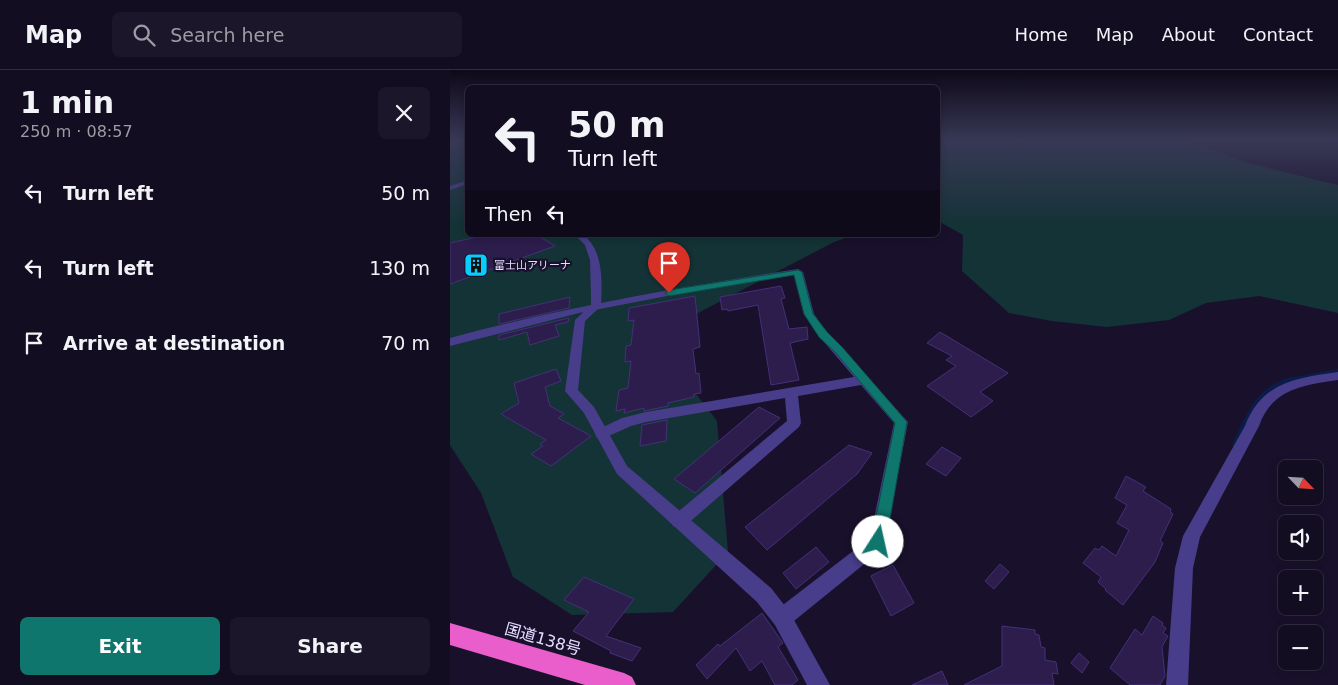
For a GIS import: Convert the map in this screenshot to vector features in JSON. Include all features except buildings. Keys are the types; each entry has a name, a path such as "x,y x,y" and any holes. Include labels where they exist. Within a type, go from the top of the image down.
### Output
{"highway":[{"name":"国道138号","path":"450,634 624,685"}],"street":[{"path":"450,188 465,183"},
{"path":"581,237 590,245 594,256 597,288 596,306 580,320 571,391 589,410 622,470 764,595 782,618 819,685"},
{"path":"450,342 546,316 798,272 808,314 823,334 901,422 878,542 782,618"},
{"path":"1177,685 1184,568 1192,536 1260,408 1282,389 1309,381 1338,376"},
{"path":"602,434 627,422 646,417 864,380"},
{"path":"680,521 794,423 791,392"}],"green space":[{"path":"450,168 465,168 465,237 848,237 834,242 698,313 672,363 717,421 728,552 673,612 572,615 513,577 481,493 450,445"},
{"path":"940,168 1267,168 1338,185 1338,313 1259,296 1206,303 1169,320 1107,327 1052,321 1009,313 962,271 963,235 940,222"}],"waterway":[{"path":"1291,380 1338,371"},
{"path":"1235,444 1250,412 1256,404 1271,389 1291,380"}],"place":[{"name":"富士山アリーナ","path":"476,265"}],"route":[{"path":"669,293 798,272 808,314 823,334 901,422 878,542"}]}
